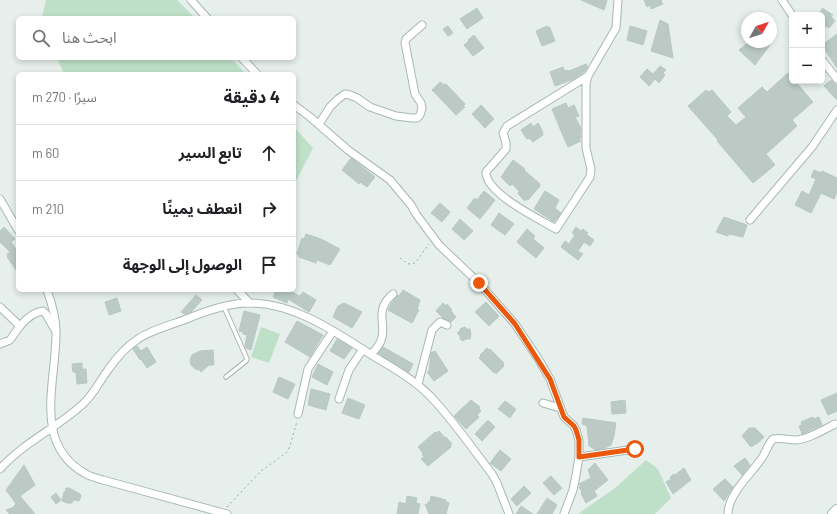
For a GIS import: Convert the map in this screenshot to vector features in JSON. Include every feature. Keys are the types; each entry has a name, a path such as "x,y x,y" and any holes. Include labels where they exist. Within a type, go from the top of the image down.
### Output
{"street":[{"path":"191,0 205,16"},
{"path":"588,76 507,126 503,134 506,149 486,172 488,180 502,197 556,229 588,181 591,173 586,148 586,84 588,76 616,28 618,0"},
{"path":"782,0 790,12"},
{"path":"319,124 330,107 345,94 357,98 370,107 396,116 417,118 420,115 422,108 421,103 415,94 405,43 406,39 422,24"},
{"path":"244,60 255,72"},
{"path":"825,64 837,79"},
{"path":"296,107 319,124 348,150 390,180 411,205 416,214 440,245 479,283 515,324 550,379 564,417 574,426 579,440 579,457 573,490 564,514"},
{"path":"750,220 812,147 837,110"},
{"path":"0,200 16,227"},
{"path":"48,292 55,316 56,332 51,401 51,427 62,452 71,463 86,474 223,513"},
{"path":"239,292 250,303"},
{"path":"371,354 378,348 382,340 384,331 381,313 388,298 393,294"},
{"path":"0,469 24,446 70,415 91,397 115,359 128,346 140,338 195,315 224,307 250,303 270,305 295,312 314,320 418,384 431,397 492,474 497,483 508,514"},
{"path":"0,308 20,326"},
{"path":"0,344 10,340 28,318 40,310 46,314 56,332"},
{"path":"418,384 432,330 440,322 447,325"},
{"path":"298,414 308,369 333,331"},
{"path":"339,399 349,370 363,349"},
{"path":"543,403 560,408"},
{"path":"728,514 730,503 735,494 761,460 773,439 801,439 835,424"},
{"path":"579,457 635,449"},
{"path":"833,514 837,510"}],"lane":[{"path":"224,307 246,359 246,361 226,377"}],"path":[{"path":"400,258 408,264 415,263 434,237"},
{"path":"223,513 260,472 287,452 290,446 298,414"}],"green space":[{"path":"46,0 177,0 193,16 42,16"},
{"path":"58,60 233,60 244,72 63,72"},
{"path":"296,129 313,148 296,181"},
{"path":"261,327 280,334 269,363 251,357"},
{"path":"646,460 658,469 671,498 655,514 578,514 615,488"}],"building":[{"path":"581,0 607,0 604,10"},
{"path":"644,0 662,0 661,1 663,4 651,9 650,5 647,7"},
{"path":"477,8 483,18 467,29 460,19"},
{"path":"822,8 833,15 830,15 835,21 829,28 826,26 825,27 825,12 820,12"},
{"path":"660,20 668,24 673,58 651,51"},
{"path":"448,26 453,33 448,36 443,29"},
{"path":"547,26 550,28 555,41 542,46 536,31"},
{"path":"630,26 647,31 643,45 627,40"},
{"path":"837,34 837,68 825,50 825,43"},
{"path":"474,35 484,48 473,56 464,45"},
{"path":"742,48 768,48 755,65 739,50"},
{"path":"586,64 588,67 584,72 574,79 555,86 550,72 563,67 564,70 569,71"},
{"path":"660,66 666,70 663,73 665,75 659,83 655,79 649,86 640,77 647,69 653,74"},
{"path":"788,73 789,84 798,84 813,102 792,120 797,126 766,154 775,165 753,183 688,106 706,90 709,92 712,90 731,112 727,116 736,125 746,117 738,108 762,87 767,92"},
{"path":"831,80 837,85 837,100 824,86"},
{"path":"440,82 444,85 446,84 465,104 463,106 465,107 456,115 432,90"},
{"path":"566,103 568,108 574,105 579,116 575,117 581,128 581,138 579,139 581,141 568,147 552,109"},
{"path":"481,105 494,119 485,128 472,114"},
{"path":"531,123 533,127 538,123 543,135 533,142 529,138 527,139 521,130"},
{"path":"351,158 375,177 367,187 360,182 359,184 342,170"},
{"path":"513,160 525,169 524,170 540,184 528,200 526,199 525,201 518,194 519,191 512,184 510,186 501,177"},
{"path":"814,170 821,173 822,171 837,178 837,192 834,199 821,193 811,213 795,205 802,191 809,195 816,179 811,177"},
{"path":"484,191 495,200 480,219 467,208 475,198 477,200"},
{"path":"545,191 559,200 555,208 561,213 554,222 534,209"},
{"path":"440,203 450,212 442,222 431,213"},
{"path":"499,213 514,224 505,235 491,225"},
{"path":"724,217 747,225 743,237 729,234 728,236 716,232"},
{"path":"460,219 473,231 464,240 452,229"},
{"path":"4,227 15,239 11,242 16,249 16,270 7,257 7,254 10,252 0,242 0,231"},
{"path":"576,227 581,231 583,229 588,233 586,234 594,240 590,246 584,242 578,251 583,254 578,260 561,247 565,241 569,244 575,235 572,233"},
{"path":"527,229 535,236 533,239 544,248 536,258 517,242"},
{"path":"306,234 321,239 340,249 330,265 317,260 316,263 299,257 297,254 302,238 304,239"},
{"path":"403,290 420,300 417,309 419,310 412,323 388,310"},
{"path":"275,292 292,292 300,296 303,292 316,300 309,312 288,299 287,303 273,297"},
{"path":"196,295 202,300 191,312 185,314 181,312"},
{"path":"117,298 121,311 109,315 105,302"},
{"path":"486,302 499,316 489,326 475,312"},
{"path":"344,303 362,312 352,328 333,317 338,306"},
{"path":"443,303 446,306 447,304 456,317 451,322 443,318 436,311"},
{"path":"244,311 260,315 251,350 245,346 247,335 239,331"},
{"path":"297,321 323,335 310,357 285,342"},
{"path":"465,327 466,329 470,329 471,335 470,339 463,341 457,333 460,329"},
{"path":"337,339 352,348 344,359 330,351"},
{"path":"137,346 141,351 147,347 156,362 147,368 133,349"},
{"path":"383,347 413,364 409,372 378,353"},
{"path":"487,348 489,350 490,349 504,363 504,366 496,374 479,358"},
{"path":"213,350 214,365 209,365 201,372 191,365 190,360 192,355 200,351"},
{"path":"435,351 448,371 434,381 427,372 429,371 431,353"},
{"path":"82,363 82,369 86,369 87,383 77,384 76,372 73,372 72,364"},
{"path":"318,364 333,372 327,385 312,377"},
{"path":"279,377 295,384 288,399 273,392"},
{"path":"311,389 330,394 326,410 308,405"},
{"path":"837,393 837,411 828,415 821,400"},
{"path":"348,398 365,405 359,419 342,413"},
{"path":"471,400 480,407 479,409 481,411 477,415 479,417 466,429 454,416"},
{"path":"625,400 626,413 612,414 611,402"},
{"path":"505,401 516,409 510,418 498,409"},
{"path":"813,417 814,419 819,417 822,425 802,434 799,426 802,425 801,422"},
{"path":"583,418 616,423 611,445 596,450 589,446 587,426 582,424"},
{"path":"487,421 495,427 482,441 475,434"},
{"path":"749,428 755,428 764,437 751,447 742,436"},
{"path":"439,431 452,444 450,445 451,447 428,466 421,459 424,457 422,454 423,453 418,447 435,432 436,433"},
{"path":"500,450 511,459 501,471 490,463"},
{"path":"745,458 750,465 742,475 734,466"},
{"path":"595,463 608,480 594,491 597,496 586,503 581,493 582,492 579,487 581,486 579,484 591,478 588,470"},
{"path":"24,465 35,485 20,496 35,514 10,514 6,510 12,508 16,504 6,490"},
{"path":"684,468 691,480 673,494 666,482 671,479 670,477"},
{"path":"551,476 562,488 554,495 543,483"},
{"path":"725,479 733,487 724,501 713,489"},
{"path":"524,486 531,493 517,506 511,499"},
{"path":"66,488 80,494 81,496 79,501 73,500 72,503 67,503 62,501"},
{"path":"56,493 61,500 56,504 51,497"},
{"path":"407,496 417,498 416,503 420,504 418,514 397,514 399,502 406,504"},
{"path":"431,496 446,500 446,502 449,503 446,514 429,514 425,504 427,505 428,502 430,502"},
{"path":"547,498 557,505 552,514 537,514"},
{"path":"521,506 533,514 516,514"}],"route":[{"path":"479,283 515,324 550,379 564,417 574,426 576,430 579,440 579,457 635,449"}]}
